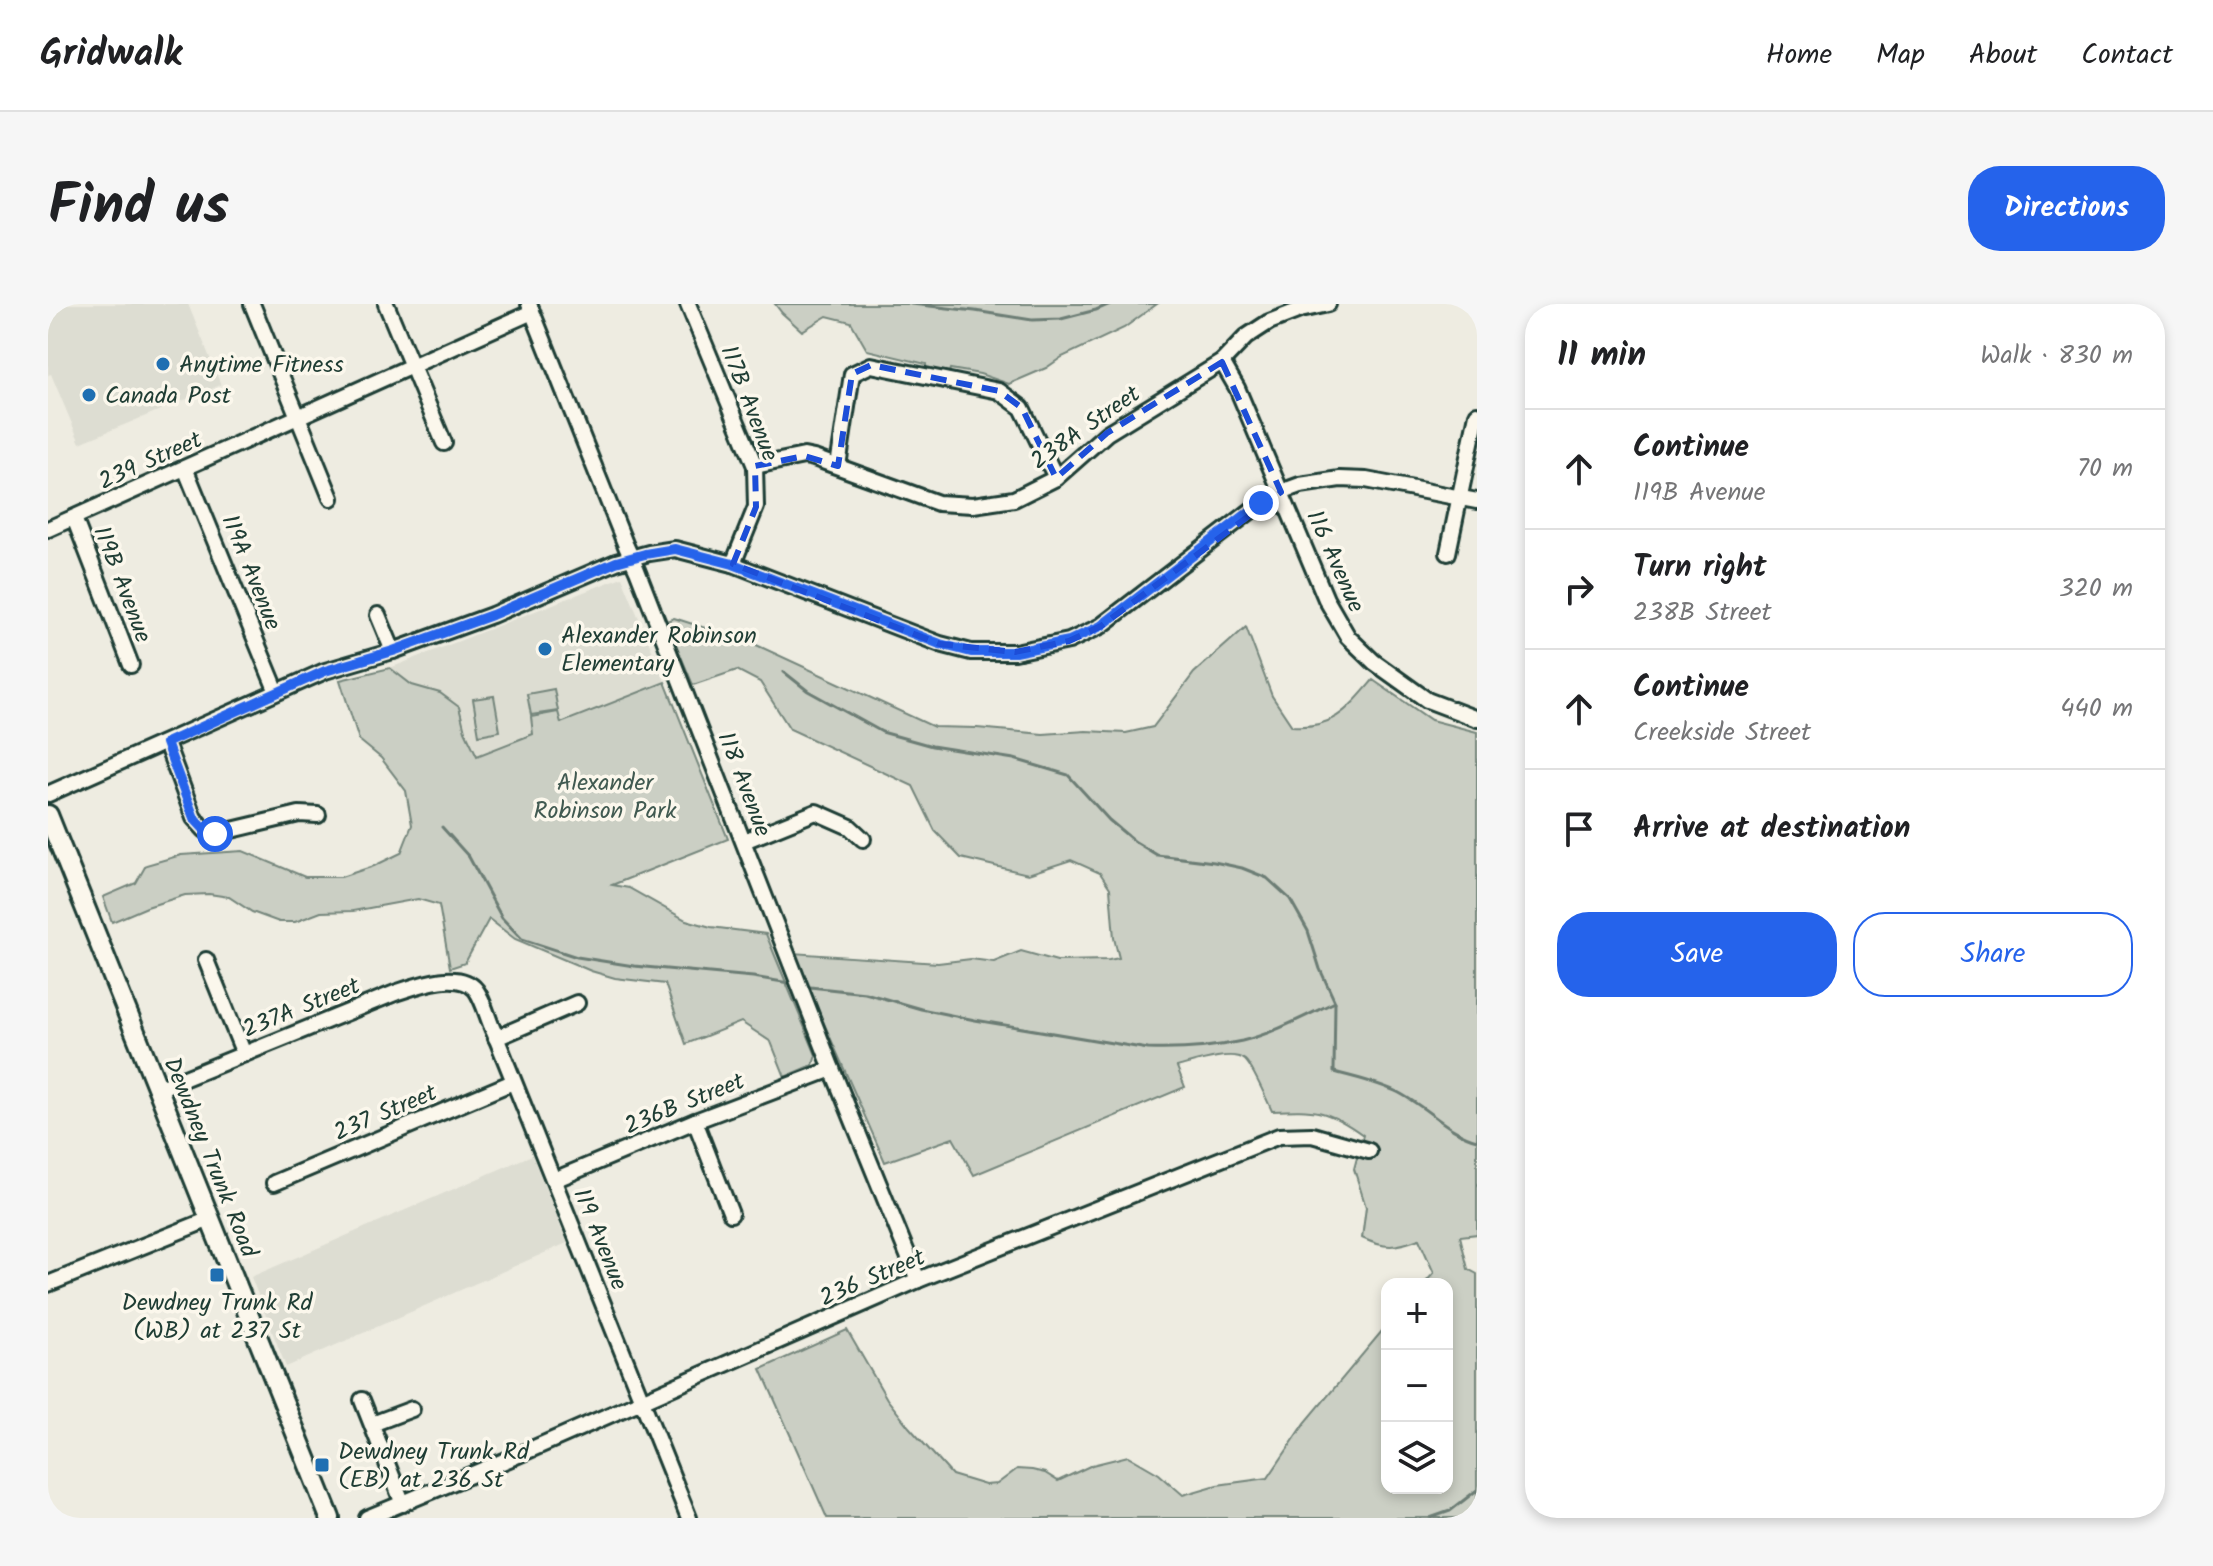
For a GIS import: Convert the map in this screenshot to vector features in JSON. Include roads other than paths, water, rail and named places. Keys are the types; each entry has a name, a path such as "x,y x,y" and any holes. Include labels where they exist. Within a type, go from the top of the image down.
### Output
{"main road":[{"name":"Dewdney Trunk Road","path":"48,815 330,1518"}],"street":[{"path":"252,304 331,498"},
{"path":"386,304 444,443"},
{"name":"117B Avenue","path":"688,304 755,466 756,507 733,564"},
{"name":"238A Street","path":"755,466 804,456 938,503 973,505 1014,499 1056,478 1107,433 1222,362 1246,337 1269,322 1300,310 1328,304"},
{"name":"239 Street","path":"48,529 411,366 530,308"},
{"name":"118 Avenue","path":"530,308 918,1280"},
{"name":"116 Avenue","path":"1222,362 1237,388 1326,599 1348,637 1374,662 1417,694 1477,719"},
{"path":"838,466 852,374 871,365 999,391 1022,408 1056,478"},
{"path":"1448,553 1477,414"},
{"name":"119A Avenue","path":"185,468 277,692"},
{"path":"48,794 325,671 393,651 492,615 631,557 675,549 733,564 940,644 971,652 1015,652 1069,641 1101,626 1261,503 1300,485 1352,479 1383,482 1477,501"},
{"name":"119B Avenue","path":"74,518 131,665"},
{"path":"378,615 393,651"},
{"path":"166,743 194,818 205,830 215,834 299,814 318,815"},
{"path":"744,841 816,812 850,827 863,839"},
{"path":"206,960 244,1054"},
{"name":"237A Street","path":"158,1089 395,993 435,981 465,981"},
{"name":"119 Avenue","path":"465,981 476,991 496,1038 689,1518"},
{"path":"496,1038 577,1003"},
{"name":"236B Street","path":"554,1180 695,1121 832,1069"},
{"name":"237 Street","path":"274,1183 513,1082"},
{"path":"695,1121 731,1214"},
{"name":"236 Street","path":"367,1518 918,1280 1279,1136 1312,1135 1369,1151"},
{"path":"48,1284 210,1219"},
{"path":"362,1400 403,1504"},
{"path":"372,1424 412,1409"}],"waterway":[{"path":"911,304 1032,320 1061,319 1110,304"},
{"path":"784,672 808,691 882,732 932,746 1014,759 1068,775 1109,820 1157,855 1214,862 1267,878 1290,899 1308,931 1335,1002 1334,1072 1395,1091 1456,1131 1477,1140"},
{"path":"442,827 469,857 502,918 522,939 577,957 789,983"},
{"path":"810,987 865,993 975,1020 1148,1049 1195,1048 1254,1038 1335,1002"},
{"path":"1430,1518 1450,1511 1477,1490"}],"place":[{"name":"Anytime Fitness","path":"163,364"},
{"name":"Canada Post","path":"89,395"},
{"name":"Alexander Robinson Elementary","path":"545,649"},
{"name":"Dewdney Trunk Rd (WB) at 237 St","path":"217,1275"},
{"name":"Dewdney Trunk Rd (EB) at 236 St","path":"322,1465"}],"park label":[{"name":"Alexander Robinson Park","path":"605,796"}]}
